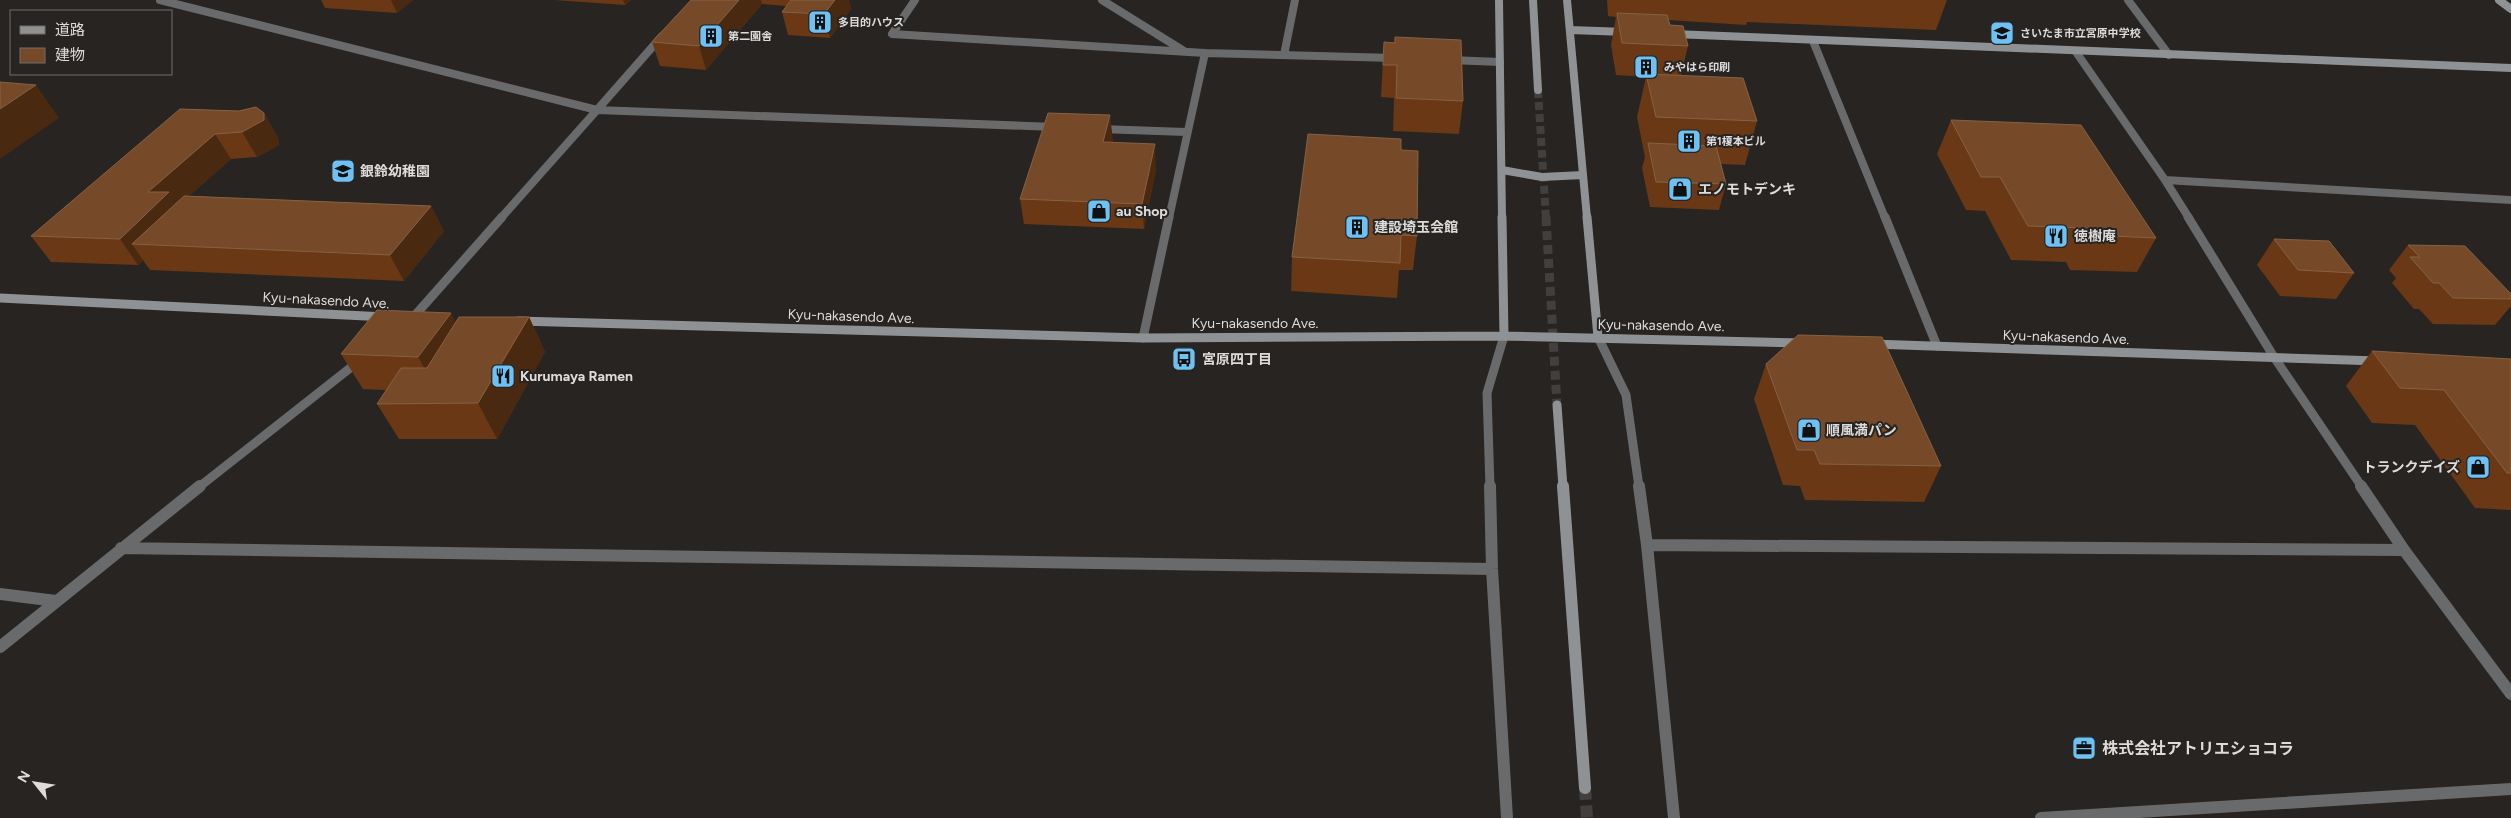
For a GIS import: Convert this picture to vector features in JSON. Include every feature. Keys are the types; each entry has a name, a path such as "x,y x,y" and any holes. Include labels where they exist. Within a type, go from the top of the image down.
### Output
{"street":[{"path":"914,0 892,34 1205,52 1402,58"},
{"path":"1284,55 1296,0"},
{"path":"1499,0 1504,336 1487,393 1492,570 1507,818"},
{"path":"1533,0 1538,90"},
{"path":"1567,0 1598,337 1626,395 1647,545 1674,818"},
{"path":"2128,0 2169,56"},
{"path":"2499,0 2511,9"},
{"path":"166,1 598,110 1067,128"},
{"path":"1105,1 1185,51"},
{"path":"398,330 598,110 668,29"},
{"path":"1570,30 1638,33"},
{"path":"1667,34 2169,56 2511,68"},
{"path":"1812,41 1937,346"},
{"path":"1143,338 1186,132 1205,52"},
{"path":"2076,52 2165,180 2274,357 2404,550 2511,694"},
{"path":"1441,60 1500,62"},
{"path":"1087,129 1186,132"},
{"path":"1502,170 1540,178 1583,175"},
{"path":"2165,180 2511,200"},
{"name":"Kyu-nakasendo Ave.","path":"0,298 408,318"},
{"name":"Kyu-nakasendo Ave.","path":"510,320 1143,338 1504,336 1817,343"},
{"name":"Kyu-nakasendo Ave.","path":"1857,344 2393,361"},
{"path":"0,647 121,548 367,354"},
{"path":"1557,405 1585,788"},
{"path":"1647,545 2404,550"},
{"path":"121,548 1492,570"},
{"path":"0,594 56,601"},
{"path":"2040,818 2511,789"}],"building":[{"path":"691,0 739,0 699,46 652,42"},
{"path":"791,0 835,0 824,14 782,12"},
{"path":"1617,13 1667,15 1670,25 1683,26 1688,46 1622,43"},
{"path":"1395,37 1461,40 1463,101 1396,98 1397,65 1383,65 1384,42 1395,43"},
{"path":"1646,74 1743,78 1757,121 1656,117"},
{"path":"0,82 36,85 0,109"},
{"path":"256,107 264,113 264,120 242,132 215,134 148,192 169,192 120,239 31,236 180,109 239,111"},
{"path":"1048,113 1110,115 1103,142 1155,144 1142,204 1020,199"},
{"path":"1951,120 2081,125 2156,238 2088,235 2083,228 2028,226 2000,177 1981,177"},
{"name":"建設埼玉会館","path":"1308,134 1401,139 1401,150 1418,151 1417,236 1401,235 1400,263 1292,257"},
{"path":"1648,143 1716,146 1726,184 1656,182"},
{"path":"184,196 431,206 390,255 132,244"},
{"path":"2274,239 2329,241 2354,273 2298,270"},
{"path":"2408,245 2465,246 2511,294 2511,299 2453,298 2439,283 2433,283 2410,257 2420,257"},
{"path":"377,310 451,313 418,357 341,354"},
{"path":"459,317 529,317 478,403 377,404 401,368 427,368"},
{"path":"1798,335 1882,337 1941,466 1820,464 1814,450 1797,450 1766,364"},
{"path":"2372,351 2511,359 2511,473 2507,473 2444,390 2400,388"}],"tunnel":[{"path":"1538,90 1546,218"},
{"path":"1546,217 1557,405"},
{"path":"1585,788 1587,818"}],"place":[{"name":"多目的ハウス","path":"820,22"},
{"name":"さいたま市立宮原中学校","path":"2002,33"},
{"name":"第二園舎","path":"711,36"},
{"name":"みやはら印刷","path":"1646,67"},
{"name":"第1榎本ビル","path":"1689,141"},
{"name":"銀鈴幼稚園","path":"343,171"},
{"name":"エノモトデンキ","path":"1680,189"},
{"name":"au Shop","path":"1099,211"},
{"name":"建設埼玉会館","path":"1357,227"},
{"name":"徳樹庵","path":"2056,236"},
{"name":"宮原四丁目","path":"1184,359"},
{"name":"Kurumaya Ramen","path":"503,376"},
{"name":"順風満パン","path":"1809,430"},
{"name":"トランクデイズ","path":"2478,467"},
{"name":"株式会社アトリエショコラ","path":"2084,748"}]}
